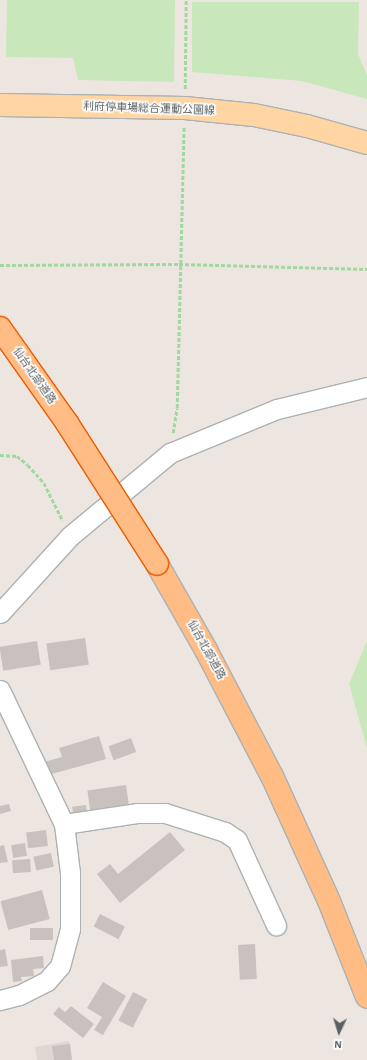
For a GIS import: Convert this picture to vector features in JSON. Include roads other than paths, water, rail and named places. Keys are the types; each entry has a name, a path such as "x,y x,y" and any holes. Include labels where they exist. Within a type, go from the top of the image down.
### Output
{"highway":[{"name":"仙台北部道路","path":"0,328 67,424 157,564 206,650 272,776 328,901 367,997"}],"main road":[{"name":"利府停車場総合運動公園線","path":"0,105 185,108 254,115 307,126 367,144"}],"street":[{"path":"0,613 70,536 170,453 277,409 367,386"},
{"path":"0,690 64,824 70,873 70,929 60,966 47,981 19,995 0,1000"},
{"path":"64,824 138,813 165,813 226,832 237,840 276,925"}]}
